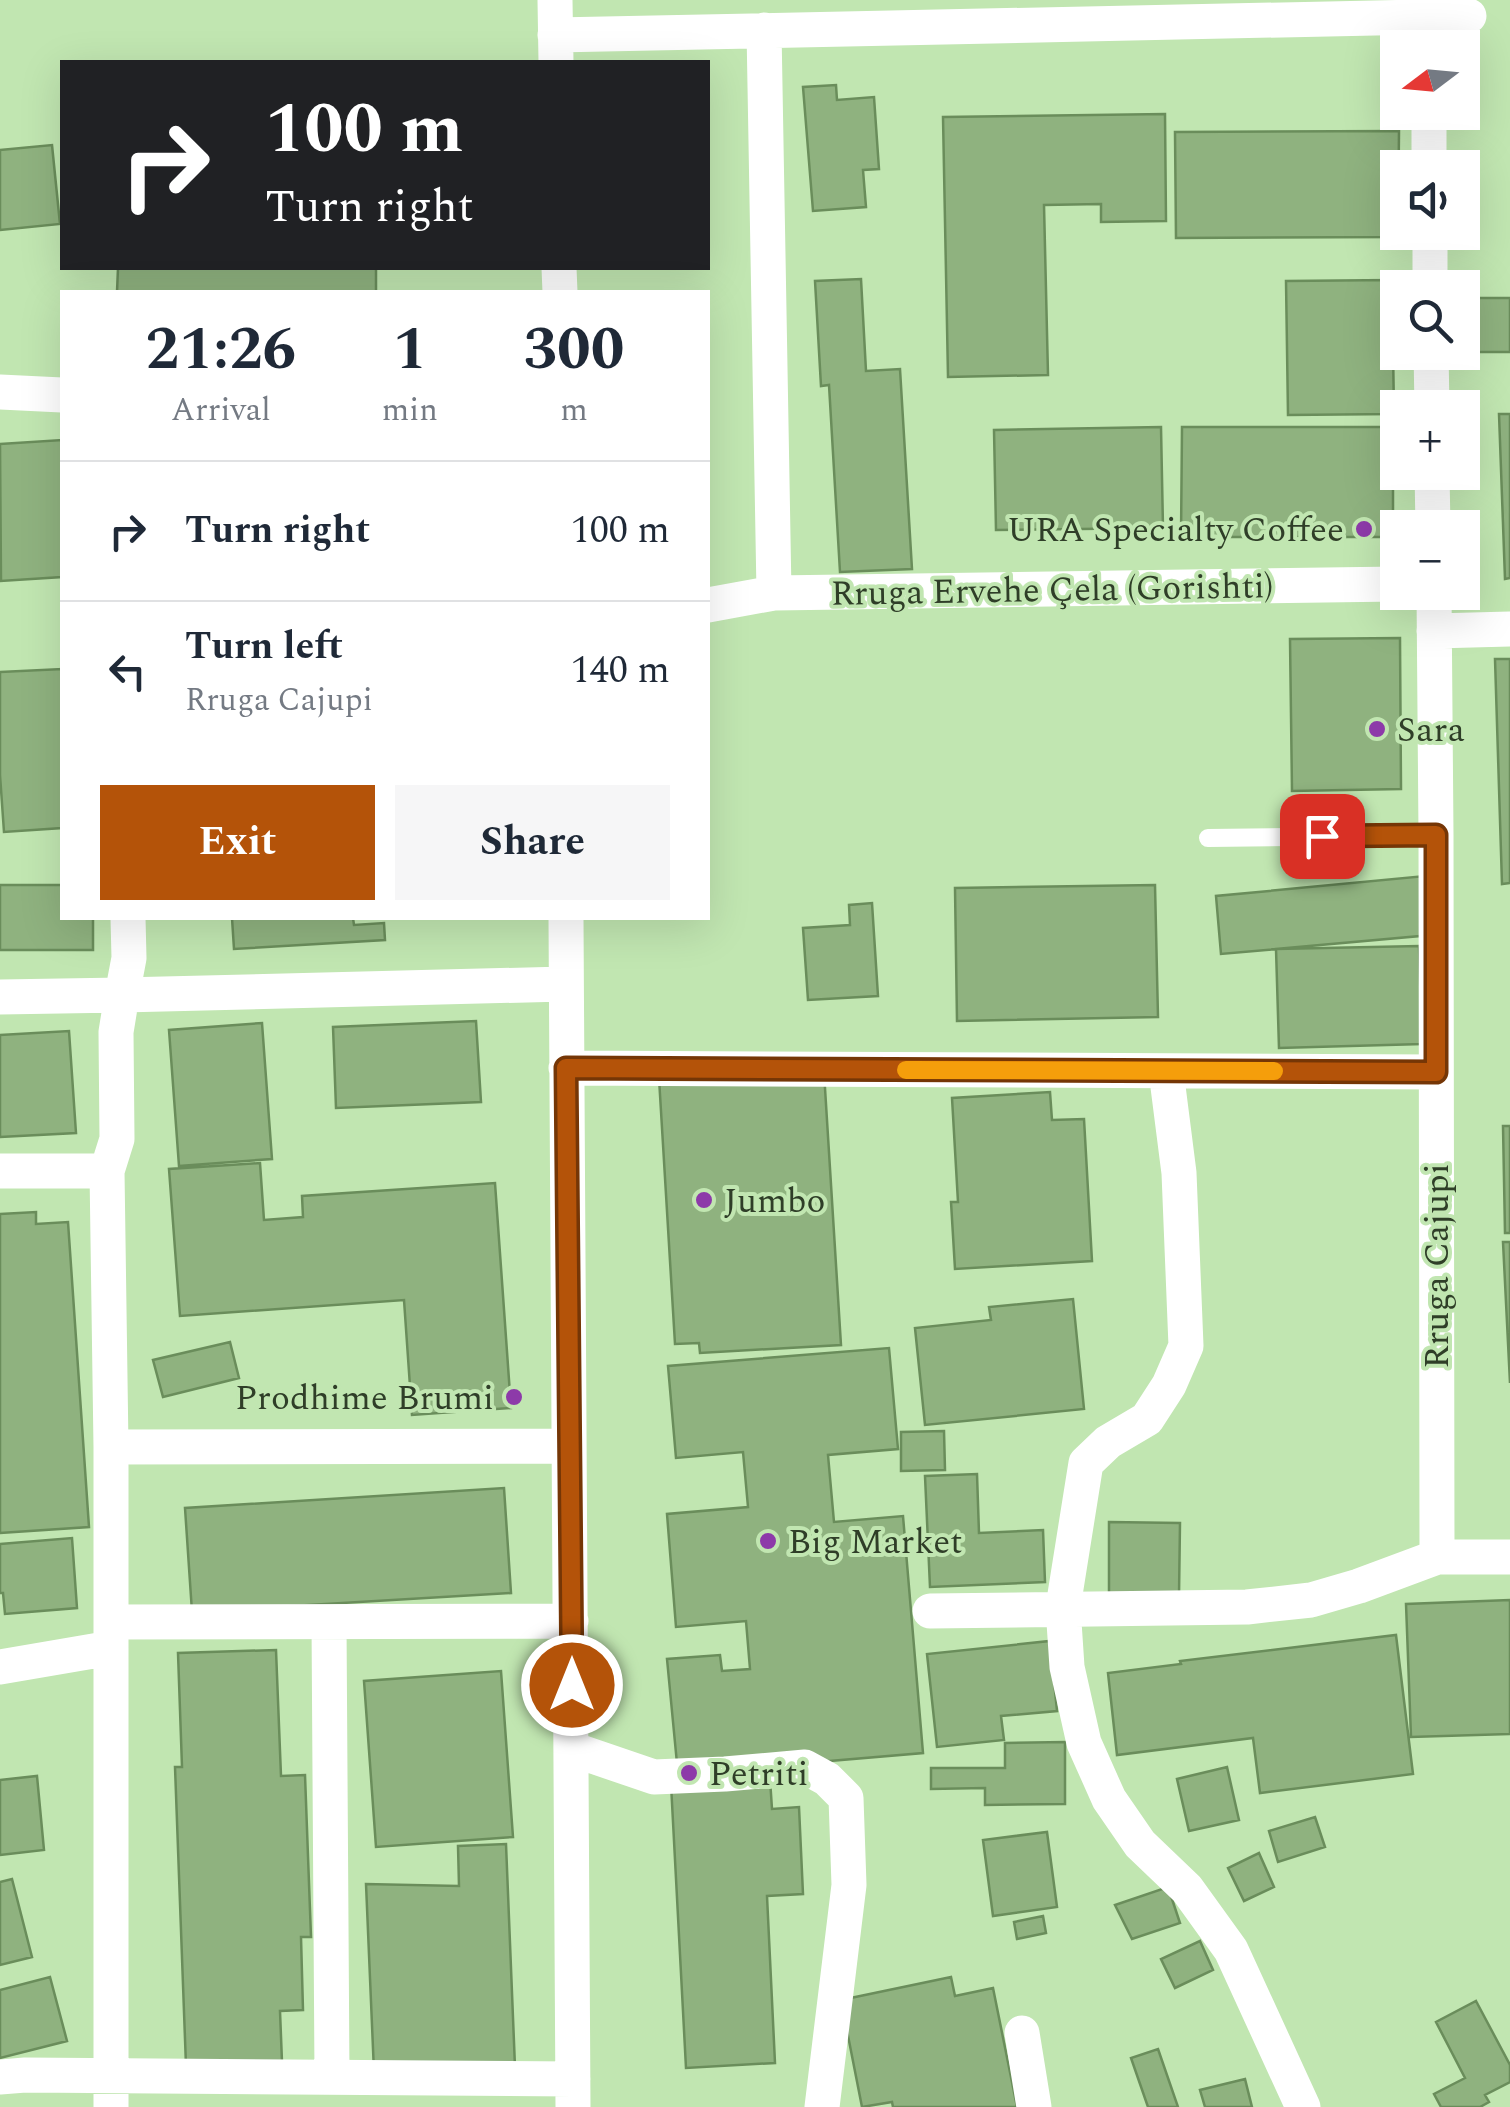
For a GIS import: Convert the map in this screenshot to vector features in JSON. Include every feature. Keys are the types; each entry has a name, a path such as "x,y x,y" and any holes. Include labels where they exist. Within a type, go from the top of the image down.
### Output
{"street":[{"path":"1431,30 1469,8"},
{"path":"764,30 774,593"},
{"path":"555,32 1380,32"},
{"path":"0,392 60,395"},
{"name":"Rruga Ervehe Çela (Gorishti)","path":"710,605 774,593 1380,584"},
{"name":"Rruga Cajupi","path":"1434,610 1437,1557"},
{"path":"1434,631 1510,629"},
{"path":"111,2092 111,1447 106,1171 117,1139 116,1032 129,958 128,920"},
{"path":"0,2078 25,2075 111,2092 332,2077 573,2093 566,920"},
{"path":"0,996 566,984"},
{"path":"566,1068 1436,1072"},
{"path":"1166,1071 1179,1172 1186,1346 1169,1385 1147,1419 1108,1442 1086,1463 1063,1608 1067,1667 1084,1742 1109,1799 1140,1844 1186,1889 1231,1950 1303,2107"},
{"path":"0,1172 106,1171"},
{"path":"111,1447 570,1446"},
{"path":"930,1610 1247,1606 1311,1600 1437,1557 1510,1557"},
{"path":"0,1667 111,1635 329,1622 571,1621"},
{"path":"329,1622 332,2077"},
{"path":"572,1750 654,1777 805,1767 826,1779 846,1798 848,1885 822,2107"},
{"path":"1022,2033 1034,2107"}],"lane":[{"path":"1208,838 1436,835"}],"building":[{"path":"836,85 837,100 874,97 879,169 863,170 866,207 813,211 803,87"},
{"path":"1165,114 1166,221 1101,222 1101,204 1044,205 1048,375 948,377 943,117"},
{"path":"1399,131 1399,150 1380,150 1380,237 1176,238 1175,132"},
{"path":"52,145 60,224 0,230 0,150"},
{"path":"118,270 376,270 376,290 117,290"},
{"path":"861,279 866,371 900,369 912,569 840,572 829,385 821,386 815,281"},
{"path":"1380,280 1380,370 1393,370 1394,390 1380,390 1380,414 1288,415 1286,281"},
{"path":"1480,298 1510,298 1510,352 1480,352"},
{"path":"1499,414 1510,414 1510,578 1505,579"},
{"path":"1161,427 1163,528 996,530 994,430"},
{"path":"1182,427 1380,427 1380,490 1393,490 1393,510 1380,510 1380,537 1181,537"},
{"path":"60,440 60,577 1,581 0,444"},
{"path":"1400,638 1401,789 1292,791 1290,639"},
{"path":"1495,659 1510,659 1510,883 1502,884"},
{"path":"60,669 60,828 4,832 0,672"},
{"path":"1425,876 1431,935 1221,954 1216,896"},
{"path":"0,885 60,885 60,920 93,920 93,950 0,950"},
{"path":"1155,885 1158,1017 957,1021 955,888"},
{"path":"872,903 878,996 808,1000 803,928 850,925 849,905"},
{"path":"232,920 384,923 385,940 234,949"},
{"path":"1419,946 1422,1044 1279,1048 1276,949"},
{"path":"476,1021 481,1102 336,1108 333,1027"},
{"path":"262,1023 272,1159 179,1166 169,1030"},
{"path":"69,1031 76,1133 0,1137 0,1035"},
{"path":"824,1072 841,1345 700,1353 699,1343 675,1344 659,1078"},
{"path":"1050,1092 1052,1120 1084,1119 1092,1261 955,1269 951,1202 958,1202 952,1098"},
{"path":"1503,1126 1510,1126 1510,1233 1505,1233"},
{"path":"260,1163 264,1220 303,1217 302,1196 495,1183 511,1408 412,1415 404,1300 180,1316 169,1169"},
{"path":"36,1212 36,1224 68,1222 89,1527 0,1533 0,1214"},
{"path":"1503,1242 1510,1242 1510,1383"},
{"path":"1073,1299 1084,1409 925,1425 915,1328 991,1320 989,1307"},
{"path":"230,1342 239,1378 163,1397 153,1360"},
{"path":"889,1348 898,1449 828,1455 834,1522 903,1516 923,1753 678,1774 667,1659 720,1655 722,1671 750,1669 746,1621 676,1627 667,1514 748,1507 743,1452 676,1458 668,1366"},
{"path":"944,1431 945,1470 901,1471 901,1432"},
{"path":"977,1474 979,1533 1043,1530 1045,1582 930,1587 925,1476"},
{"path":"504,1488 511,1593 192,1612 185,1508"},
{"path":"1109,1522 1180,1523 1179,1596 1109,1595"},
{"path":"72,1538 77,1608 5,1614 0,1593 0,1544"},
{"path":"1510,1600 1510,1734 1411,1737 1406,1604"},
{"path":"1396,1635 1413,1774 1260,1793 1253,1738 1117,1755 1108,1673"},
{"path":"1050,1641 1057,1711 1001,1716 1004,1740 937,1747 927,1654"},
{"path":"276,1650 281,1776 305,1775 311,1937 301,1937 303,2010 280,2011 282,2062 186,2066 175,1767 182,1767 178,1653"},
{"path":"501,1671 513,1837 376,1847 364,1681"},
{"path":"1065,1742 1065,1804 985,1805 985,1788 931,1789 931,1768 1005,1768 1005,1743"},
{"path":"1227,1767 1239,1820 1189,1831 1177,1779"},
{"path":"37,1776 44,1850 0,1855 0,1780"},
{"path":"770,1779 772,1809 799,1807 803,1894 767,1896 775,2063 686,2068 671,1784"},
{"path":"1315,1817 1325,1847 1278,1862 1269,1831"},
{"path":"1047,1832 1057,1907 993,1916 983,1840"},
{"path":"506,1844 515,2067 374,2072 366,1884 459,1886 458,1846"},
{"path":"1259,1853 1274,1887 1244,1901 1228,1868"},
{"path":"12,1879 32,1957 0,1965 0,1882"},
{"path":"1168,1887 1180,1923 1132,1939 1115,1905"},
{"path":"1043,1916 1046,1933 1017,1939 1014,1922"},
{"path":"1200,1941 1213,1970 1175,1988 1161,1959"},
{"path":"50,1977 67,2041 0,2058 0,1990"},
{"path":"951,1977 955,1996 993,1988 1017,2107 893,2107 892,2102 862,2107 841,2000"},
{"path":"1476,2001 1510,2065 1510,2082 1485,2095 1489,2102 1480,2107 1441,2107 1434,2094 1465,2078 1436,2022"},
{"path":"1158,2049 1178,2107 1148,2107 1131,2058"},
{"path":"1245,2079 1252,2107 1205,2107 1200,2090"}],"slow traffic":[{"path":"906,1070 1274,1071"}],"place":[{"name":"URA Specialty Coffee","path":"1364,529"},
{"name":"Sara","path":"1377,729"},
{"name":"Jumbo","path":"704,1200"},
{"name":"Prodhime Brumi","path":"514,1397"},
{"name":"Big Market","path":"768,1541"},
{"name":"Petriti","path":"689,1773"}],"route":[{"path":"572,1685 566,1068 1436,1072 1436,835 1322,836"}]}
